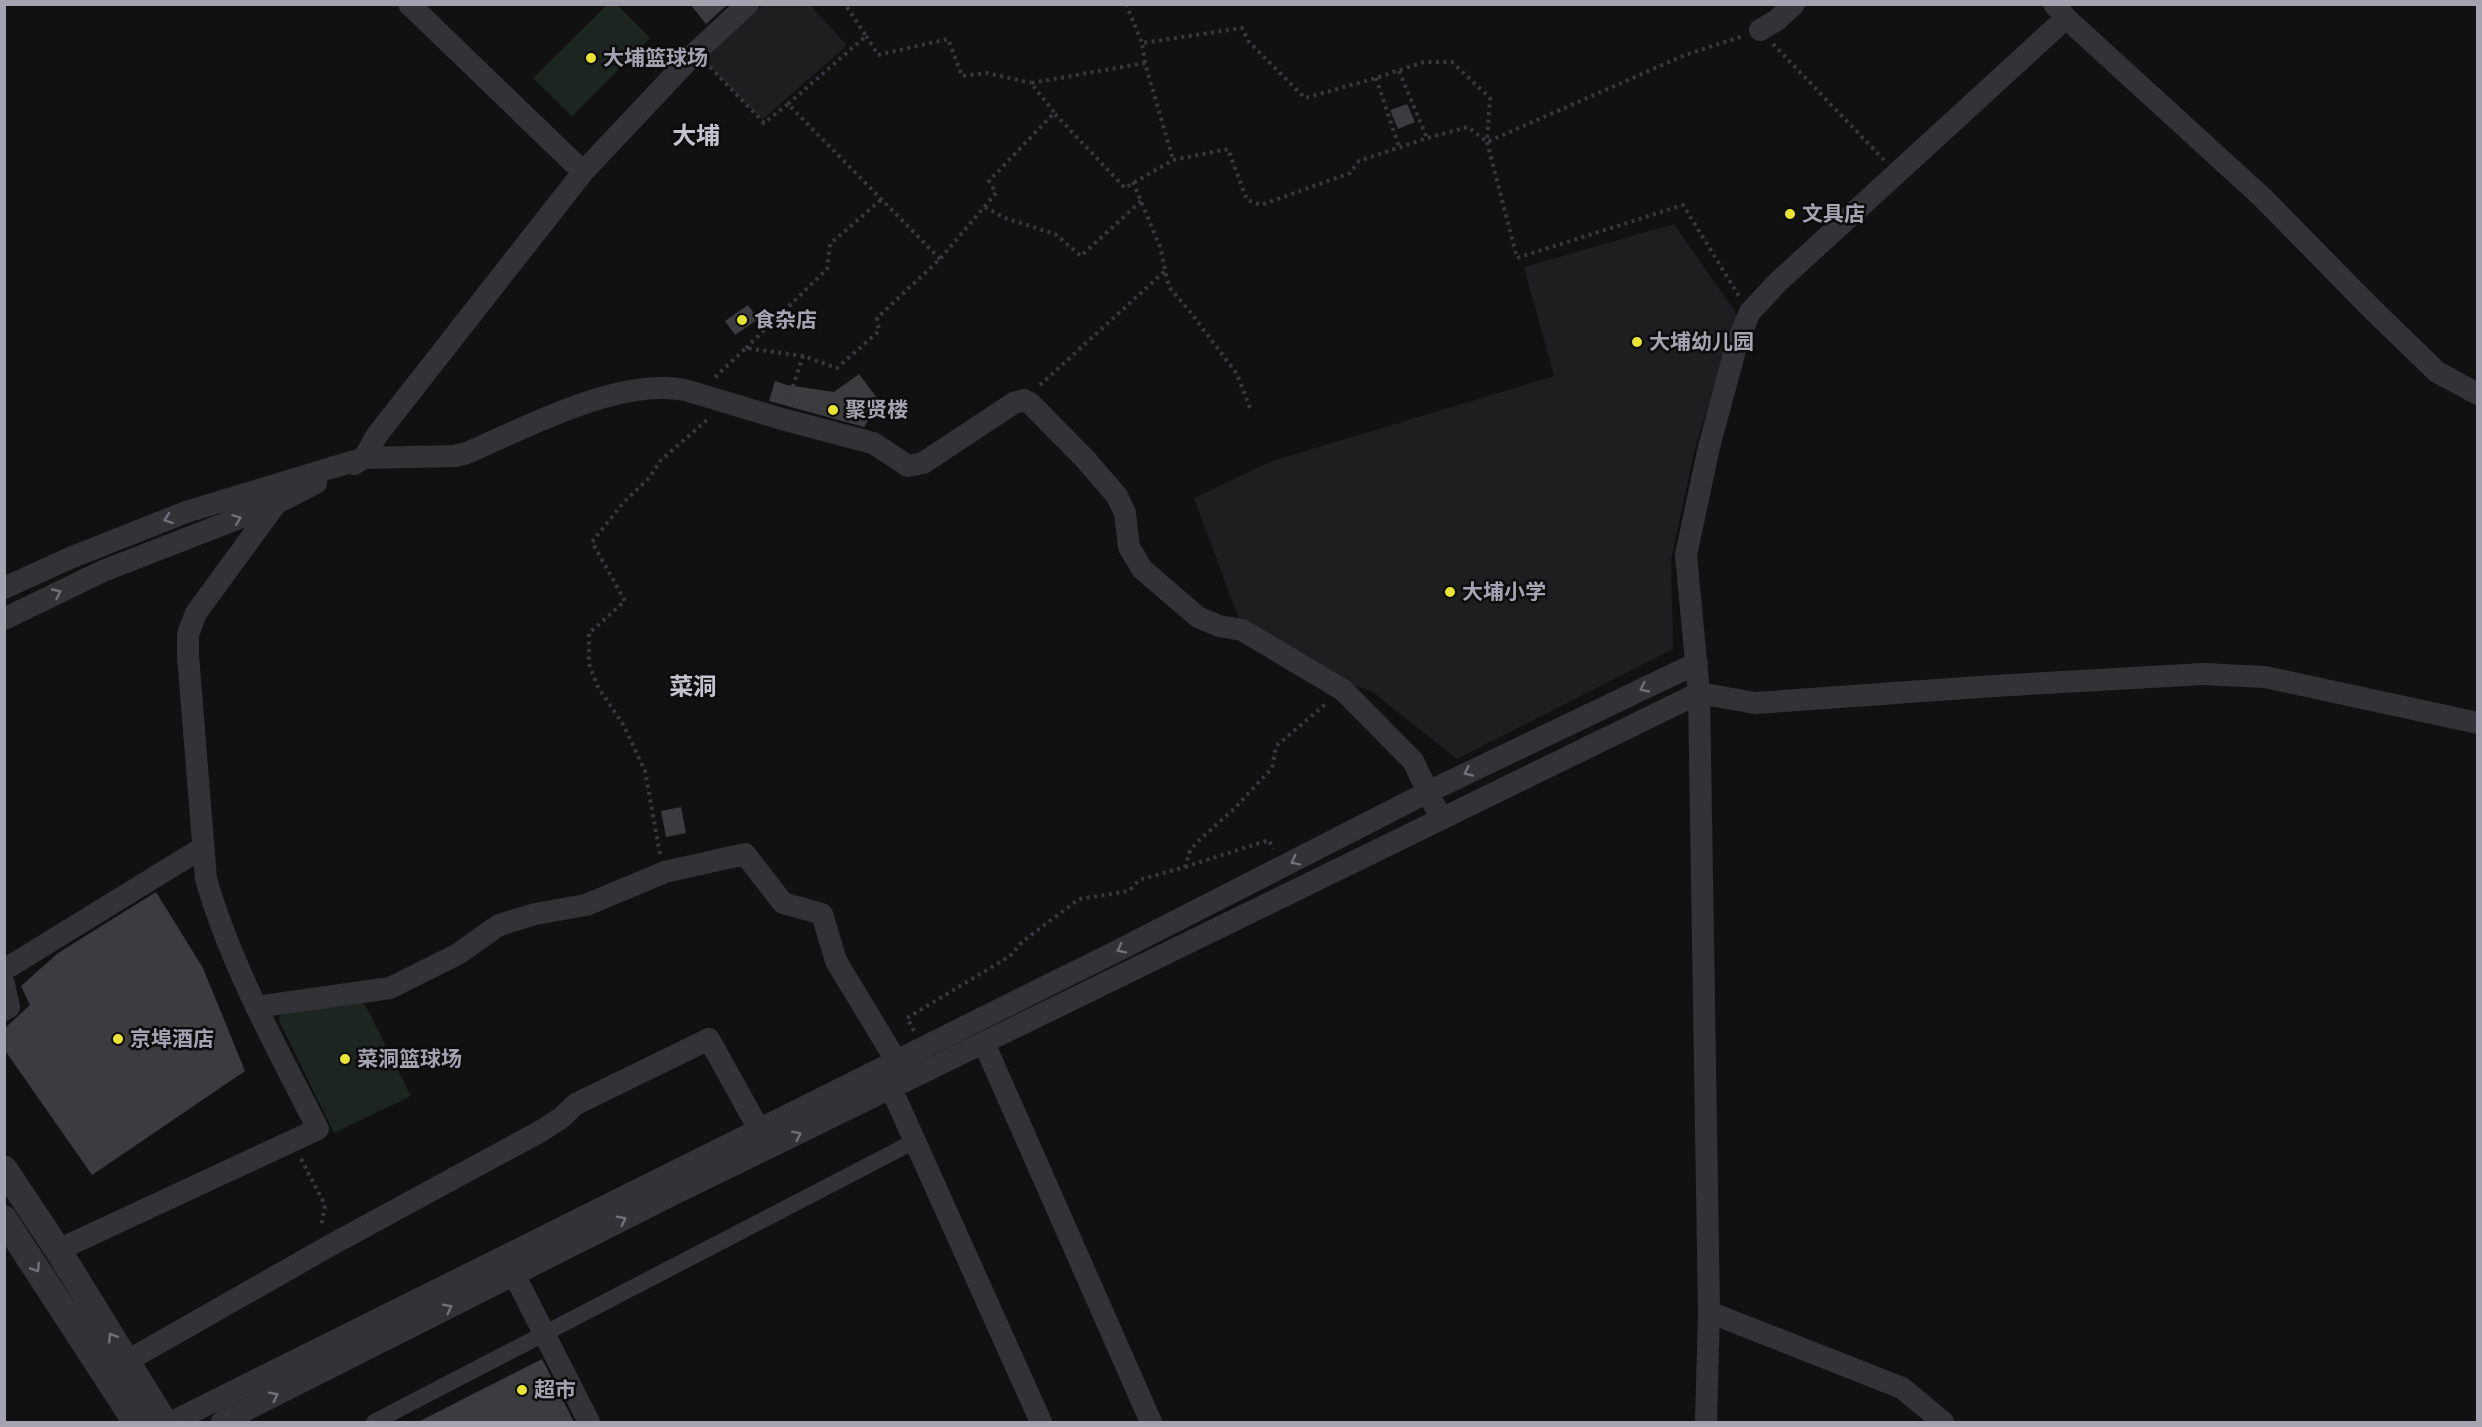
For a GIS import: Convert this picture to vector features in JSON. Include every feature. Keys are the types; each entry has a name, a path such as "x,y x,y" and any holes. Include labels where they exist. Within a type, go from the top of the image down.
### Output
{"street":[{"path":"409,4 583,172"},
{"path":"364,458 376,435 583,172 696,52 748,4"},
{"path":"1760,30 1777,20 1794,4"},
{"path":"1706,1422 1709,1312 1699,693 1686,555 1708,447 1737,343 1750,312 1777,282 1896,174 2060,11 2263,198 2437,372 2478,394"},
{"path":"4,619 103,571 271,496 364,458 467,453 584,405 639,389 670,387 873,443 904,465 912,466 923,463 1023,400 1031,404 1086,460 1117,496 1125,513 1129,547 1135,559 1151,578 1198,617 1219,626 1242,630 1343,690 1413,761 1441,819"},
{"path":"4,588 126,535 186,512 271,496"},
{"path":"58,1250 318,1129 256,1007 215,910 206,879 202,848 188,648 190,627 271,496"},
{"path":"898,1076 922,1048 1428,792 1697,663"},
{"path":"172,1422 898,1076 984,1043 1699,693 1755,703 2203,674 2265,677 2478,723"},
{"path":"4,970 202,848"},
{"path":"256,1007 390,988 458,954 499,925 535,914 586,905 665,872 745,854 783,903 822,914 836,961 898,1076 915,1141 1041,1422"},
{"path":"4,984 9,1007 4,1010"},
{"path":"127,1361 331,1245 541,1131 561,1118 576,1104 709,1039 764,1139"},
{"path":"984,1043 1150,1422"},
{"path":"222,1422 514,1274 764,1139"},
{"path":"374,1422 915,1141"},
{"path":"4,1169 58,1250 164,1422"},
{"path":"4,1219 136,1422"},
{"path":"514,1274 589,1422"},
{"path":"1709,1312 1902,1388 1943,1422"}],"path":[{"path":"845,4 878,55 948,39 962,76 987,73 1031,83 1145,63"},
{"path":"1126,4 1142,43 1145,63 1173,160"},
{"path":"1142,43 1242,28 1249,42 1305,98 1424,62 1452,62 1490,98 1487,142 1518,258 1683,204 1750,312"},
{"path":"1487,142 1685,55 1760,30 1896,174"},
{"path":"696,52 764,123 866,36"},
{"path":"1399,71 1427,138"},
{"path":"1376,78 1399,147"},
{"path":"1031,83 1054,112 1125,188 1173,160 1228,149 1247,200 1262,205 1350,173 1359,161 1427,138 1468,127 1487,142"},
{"path":"788,104 883,198 940,259"},
{"path":"746,348 803,356 837,368 879,331 877,318 940,259 985,207 996,193 989,181 1054,112"},
{"path":"1133,182 1160,247 1169,287 1237,374 1250,408"},
{"path":"697,394 827,269 830,244 883,198"},
{"path":"985,207 1005,218 1055,234 1081,256 1141,201"},
{"path":"1023,400 1166,270"},
{"path":"782,419 803,356"},
{"path":"665,872 656,837 645,771 624,726 598,687 589,664 589,633 625,601 592,542 623,503 650,478 661,460 726,403"},
{"path":"1185,867 1189,853 1196,843 1235,808 1272,768 1276,746 1343,690"},
{"path":"922,1048 907,1017 1010,956 1022,942 1079,899 1129,891 1139,880 1269,840 1282,867"},
{"path":"293,1142 325,1205"}],"shaded area":[{"name":"大埔篮球场","path":"607,5 617,5 650,38 572,116 533,78"},
{"path":"763,5 810,5 847,45 762,120 702,59"},
{"name":"大埔小学","path":"1674,224 1738,316 1696,444 1671,560 1673,649 1457,759 1371,691 1305,671 1241,625 1194,498 1272,461 1554,376 1524,267"},
{"name":"菜洞篮球场","path":"359,1000 367,1008 411,1096 334,1133 279,1021 281,1008"}],"building":[{"path":"690,4 728,4 706,24"},
{"path":"1407,104 1415,122 1398,129 1390,110"},
{"name":"食杂店","path":"748,305 758,319 735,335 725,321"},
{"name":"聚贤楼","path":"859,374 880,402 864,427 769,401 775,381 834,392"},
{"path":"681,807 686,833 666,837 661,811"},
{"name":"京埠酒店","path":"156,892 203,968 245,1071 92,1175 4,1049 4,1029 30,1005 21,986 58,953"},
{"name":"超市","path":"542,1359 574,1422 418,1422"}],"place":[{"name":"大埔篮球场","path":"591,58"},
{"name":"文具店","path":"1790,214"},
{"name":"食杂店","path":"742,320"},
{"name":"大埔幼儿园","path":"1637,342"},
{"name":"聚贤楼","path":"833,410"},
{"name":"大埔小学","path":"1450,592"},
{"name":"京埠酒店","path":"118,1039"},
{"name":"菜洞篮球场","path":"345,1059"},
{"name":"超市","path":"522,1390"}],"district":[{"name":"大埔","path":"696,137"},
{"name":"菜洞","path":"693,688"}]}
